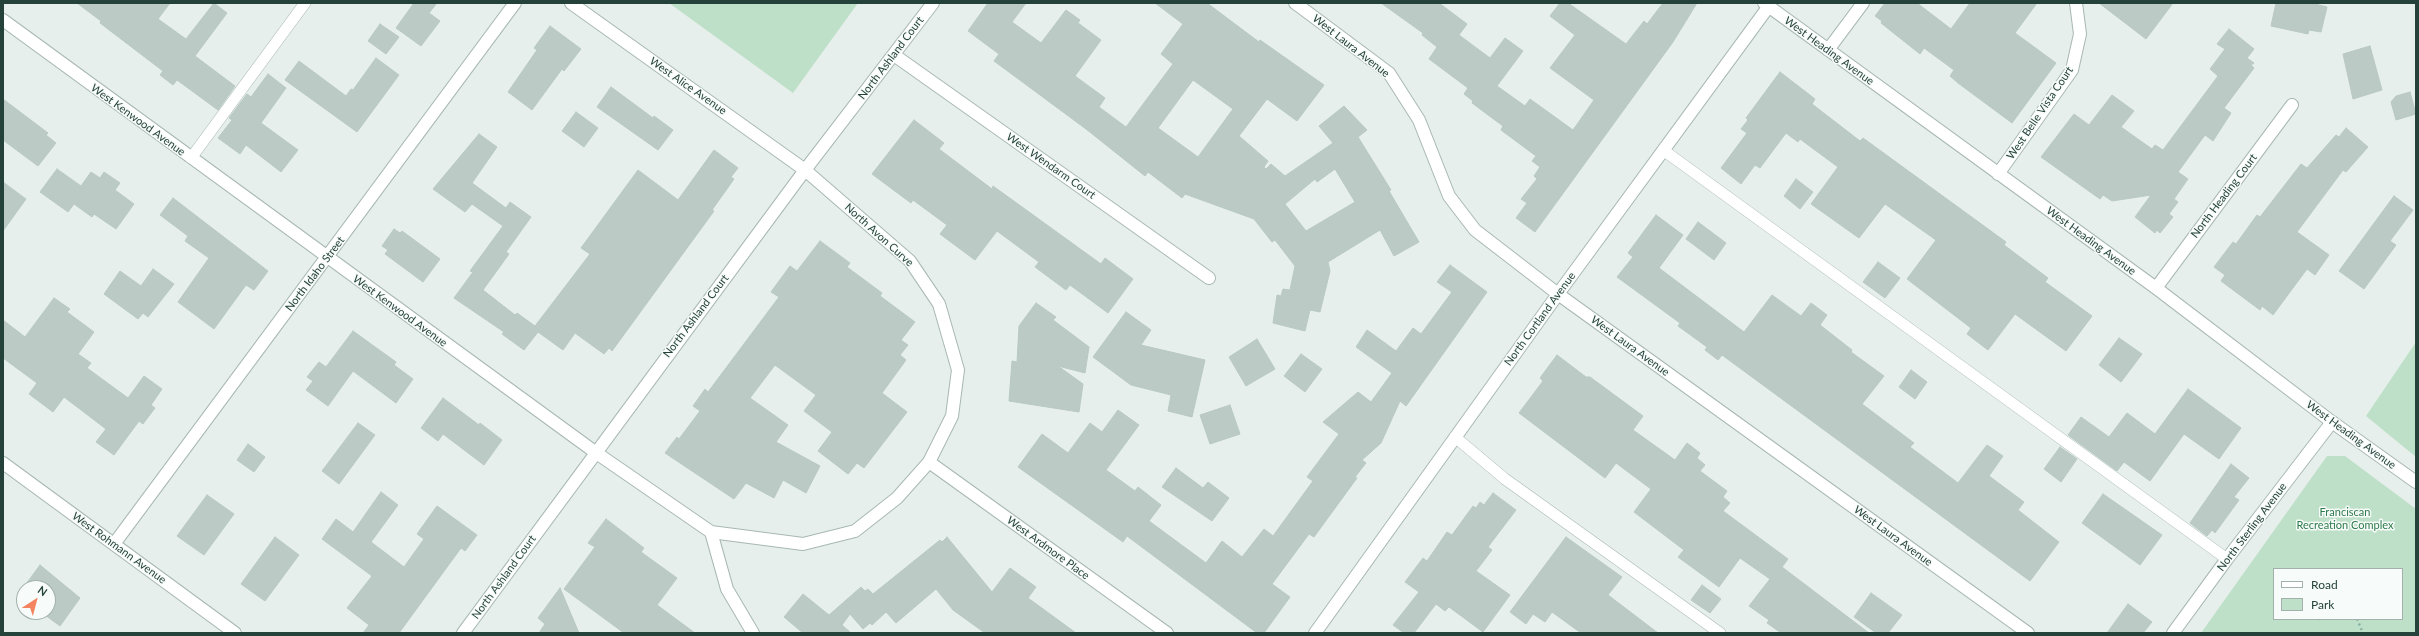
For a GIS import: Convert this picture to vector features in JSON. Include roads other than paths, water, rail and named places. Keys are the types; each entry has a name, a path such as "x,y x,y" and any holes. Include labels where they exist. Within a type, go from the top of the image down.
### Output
{"street":[{"name":"North Idaho Street","path":"114,544 515,3"},
{"name":"West Alice Avenue","path":"572,3 805,170"},
{"name":"North Ashland Court","path":"463,633 595,452 805,170 933,3"},
{"name":"West Laura Avenue","path":"1295,3 1389,73 1419,120 1449,196 1475,230 1558,294 2028,633"},
{"path":"1828,50 1863,3"},
{"name":"West Belle Vista Court","path":"1998,174 2072,70 2080,34 2076,3"},
{"name":"North Cortland Avenue","path":"1315,633 1558,294 1664,150 1766,5"},
{"name":"West Heading Avenue","path":"1766,5 2156,288 2332,422 2416,482"},
{"name":"West Kenwood Avenue","path":"3,20 190,158 595,452 712,532"},
{"name":"West Wendarm Court","path":"894,55 1208,278"},
{"name":"North Heading Court","path":"2156,288 2292,105"},
{"name":"North Avon Curve","path":"712,532 803,544 855,531 897,498 929,462 952,416 958,370 939,304 910,261 805,170"},
{"name":"North Sterling Avenue","path":"2173,633 2226,559 2332,422"},
{"name":"West Ardmore Place","path":"929,462 1167,633"},
{"name":"West Rohmann Avenue","path":"3,463 235,633"},
{"path":"712,532 727,589 753,633"}],"lane":[{"path":"190,158 305,3"},
{"path":"1664,150 2226,559"},
{"path":"1455,437 1505,479 1720,633"}],"park label":[{"name":"Franciscan Recreation Complex","path":"2345,518"}]}
